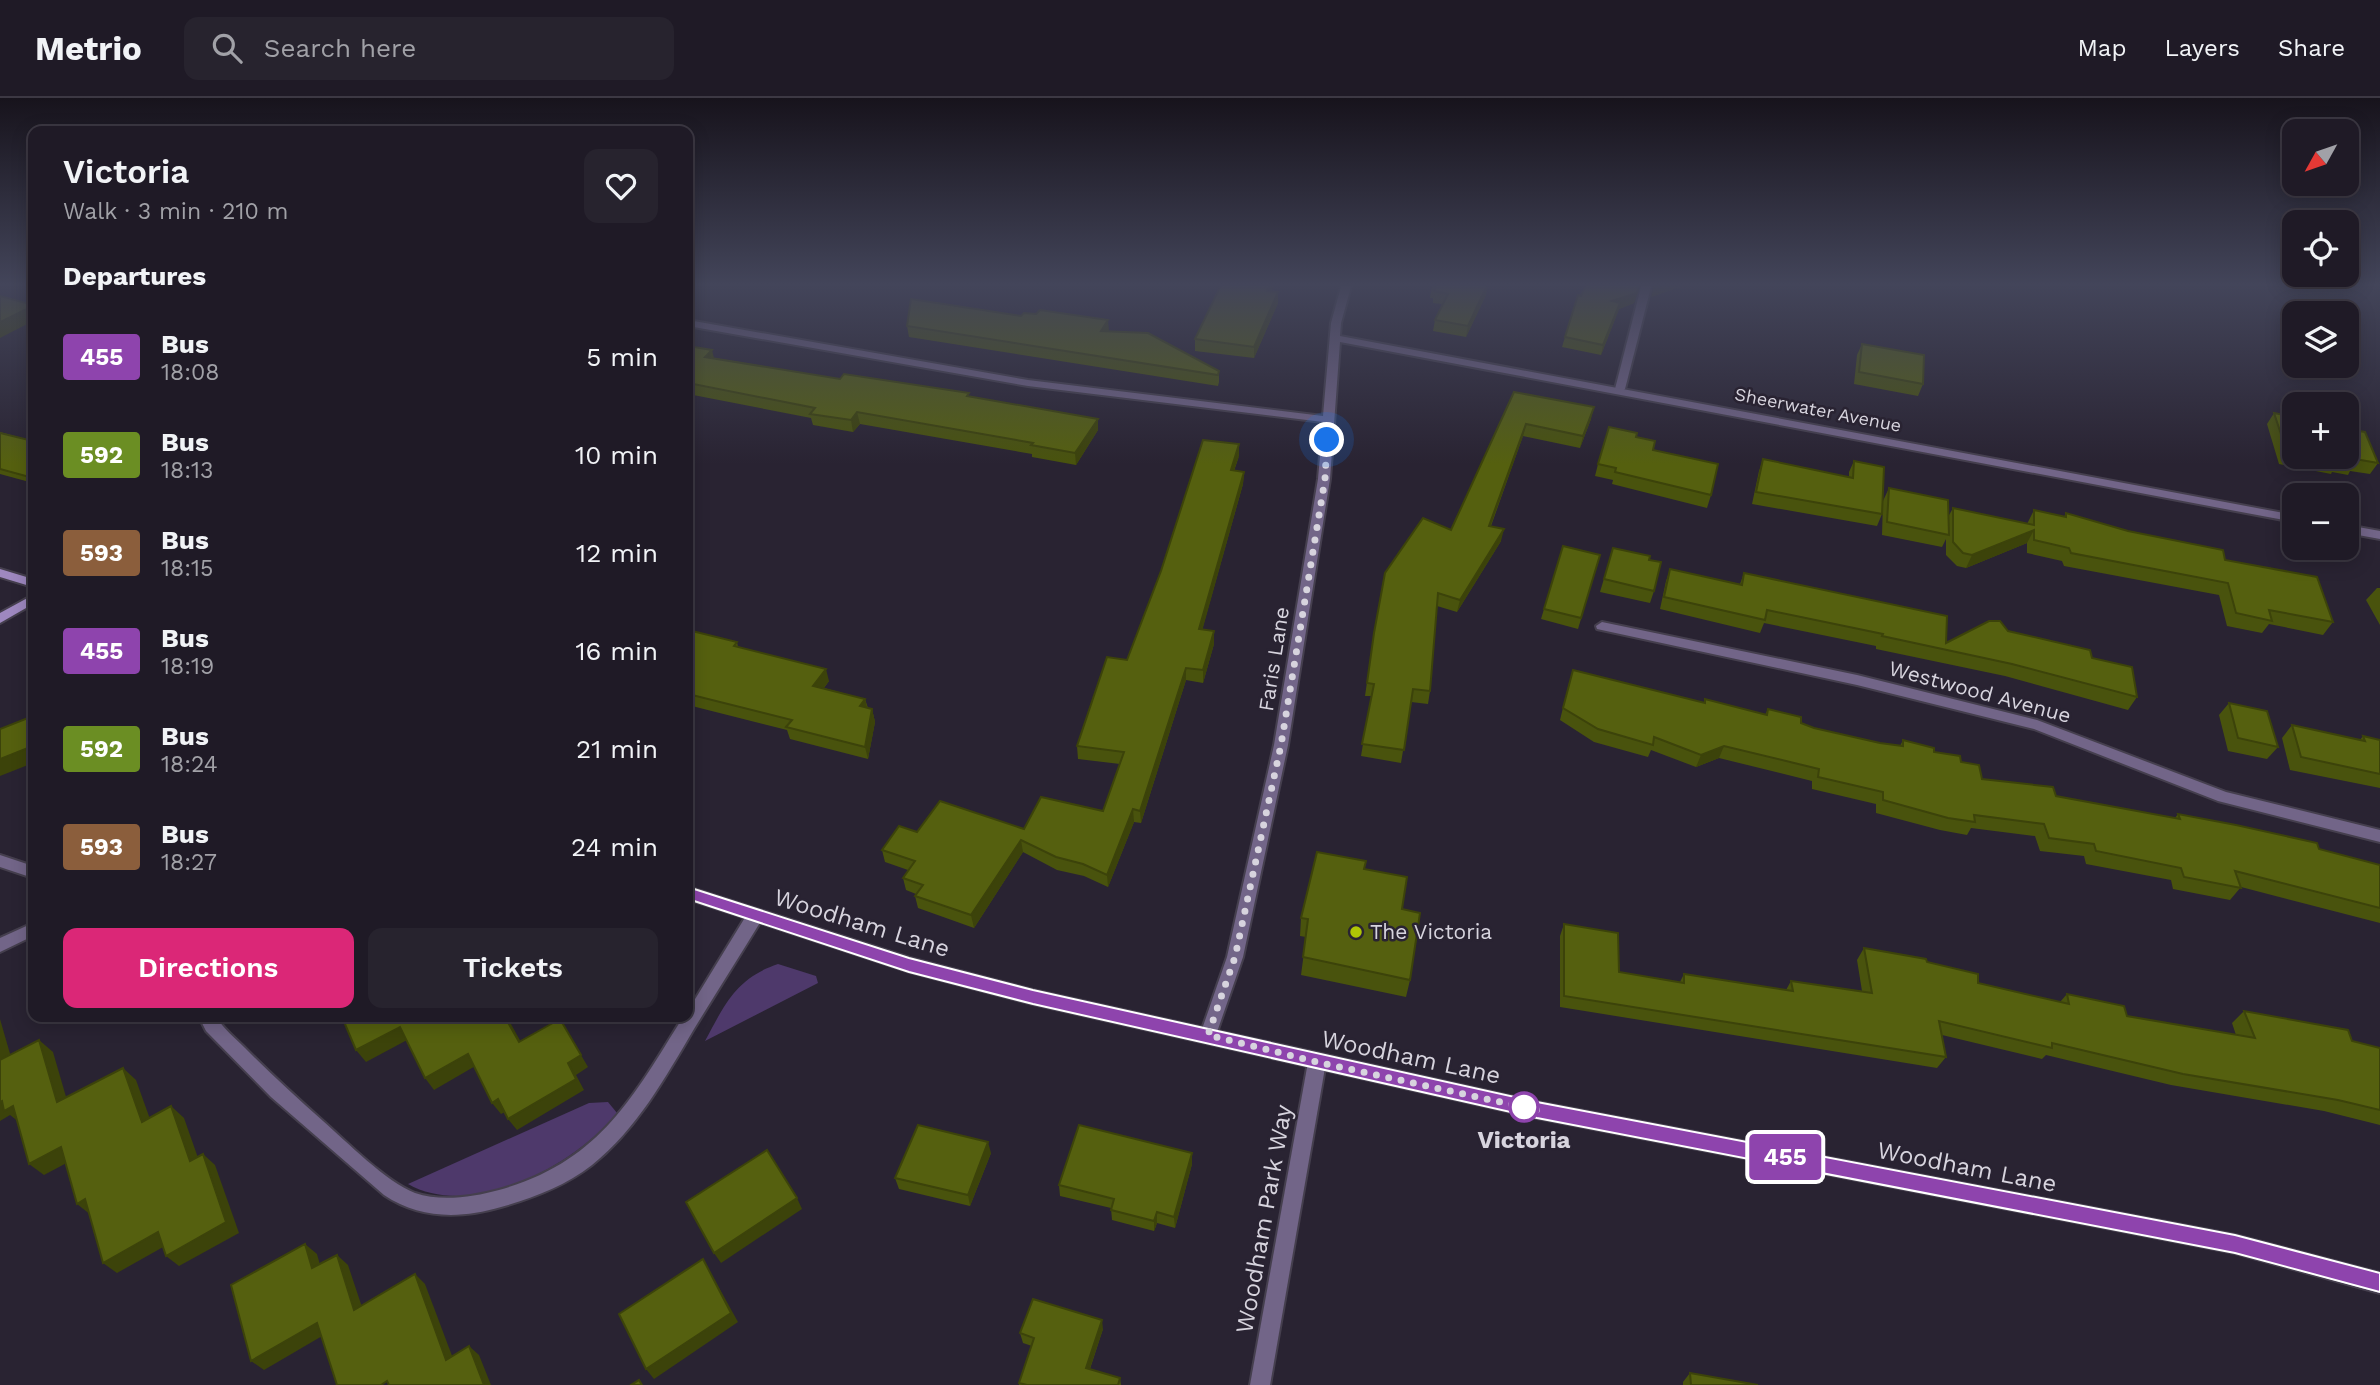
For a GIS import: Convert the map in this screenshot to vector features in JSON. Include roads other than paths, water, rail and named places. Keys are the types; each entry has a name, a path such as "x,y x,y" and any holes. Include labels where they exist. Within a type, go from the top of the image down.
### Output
{"main road":[{"path":"0,573 28,581"},
{"path":"0,619 28,602"},
{"name":"Woodham Lane","path":"693,894 909,965 1033,997 1537,1110 2235,1244 2380,1283"}],"street":[{"path":"803,343 1042,385 1329,420"},
{"name":"Faris Lane","path":"1208,1035 1235,957 1281,745 1325,479 1335,343"},
{"name":"Sheerwater Avenue","path":"1363,343 1620,389 2282,517"},
{"path":"1620,389 1632,343"},
{"path":"2359,531 2380,535"},
{"name":"Westwood Avenue","path":"1602,626 1857,680 2037,725 2223,797 2380,836"},
{"path":"0,861 28,870"},
{"path":"693,1019 755,916"},
{"path":"0,945 28,931"},
{"path":"210,1022 282,1098 393,1191 428,1204 454,1206 521,1194 559,1176 596,1151 626,1123 691,1022"},
{"name":"Woodham Park Way","path":"1260,1385 1317,1062"}],"place":[{"name":"The Victoria","path":"1356,932"},
{"name":"Victoria","path":"1524,1107"}]}
